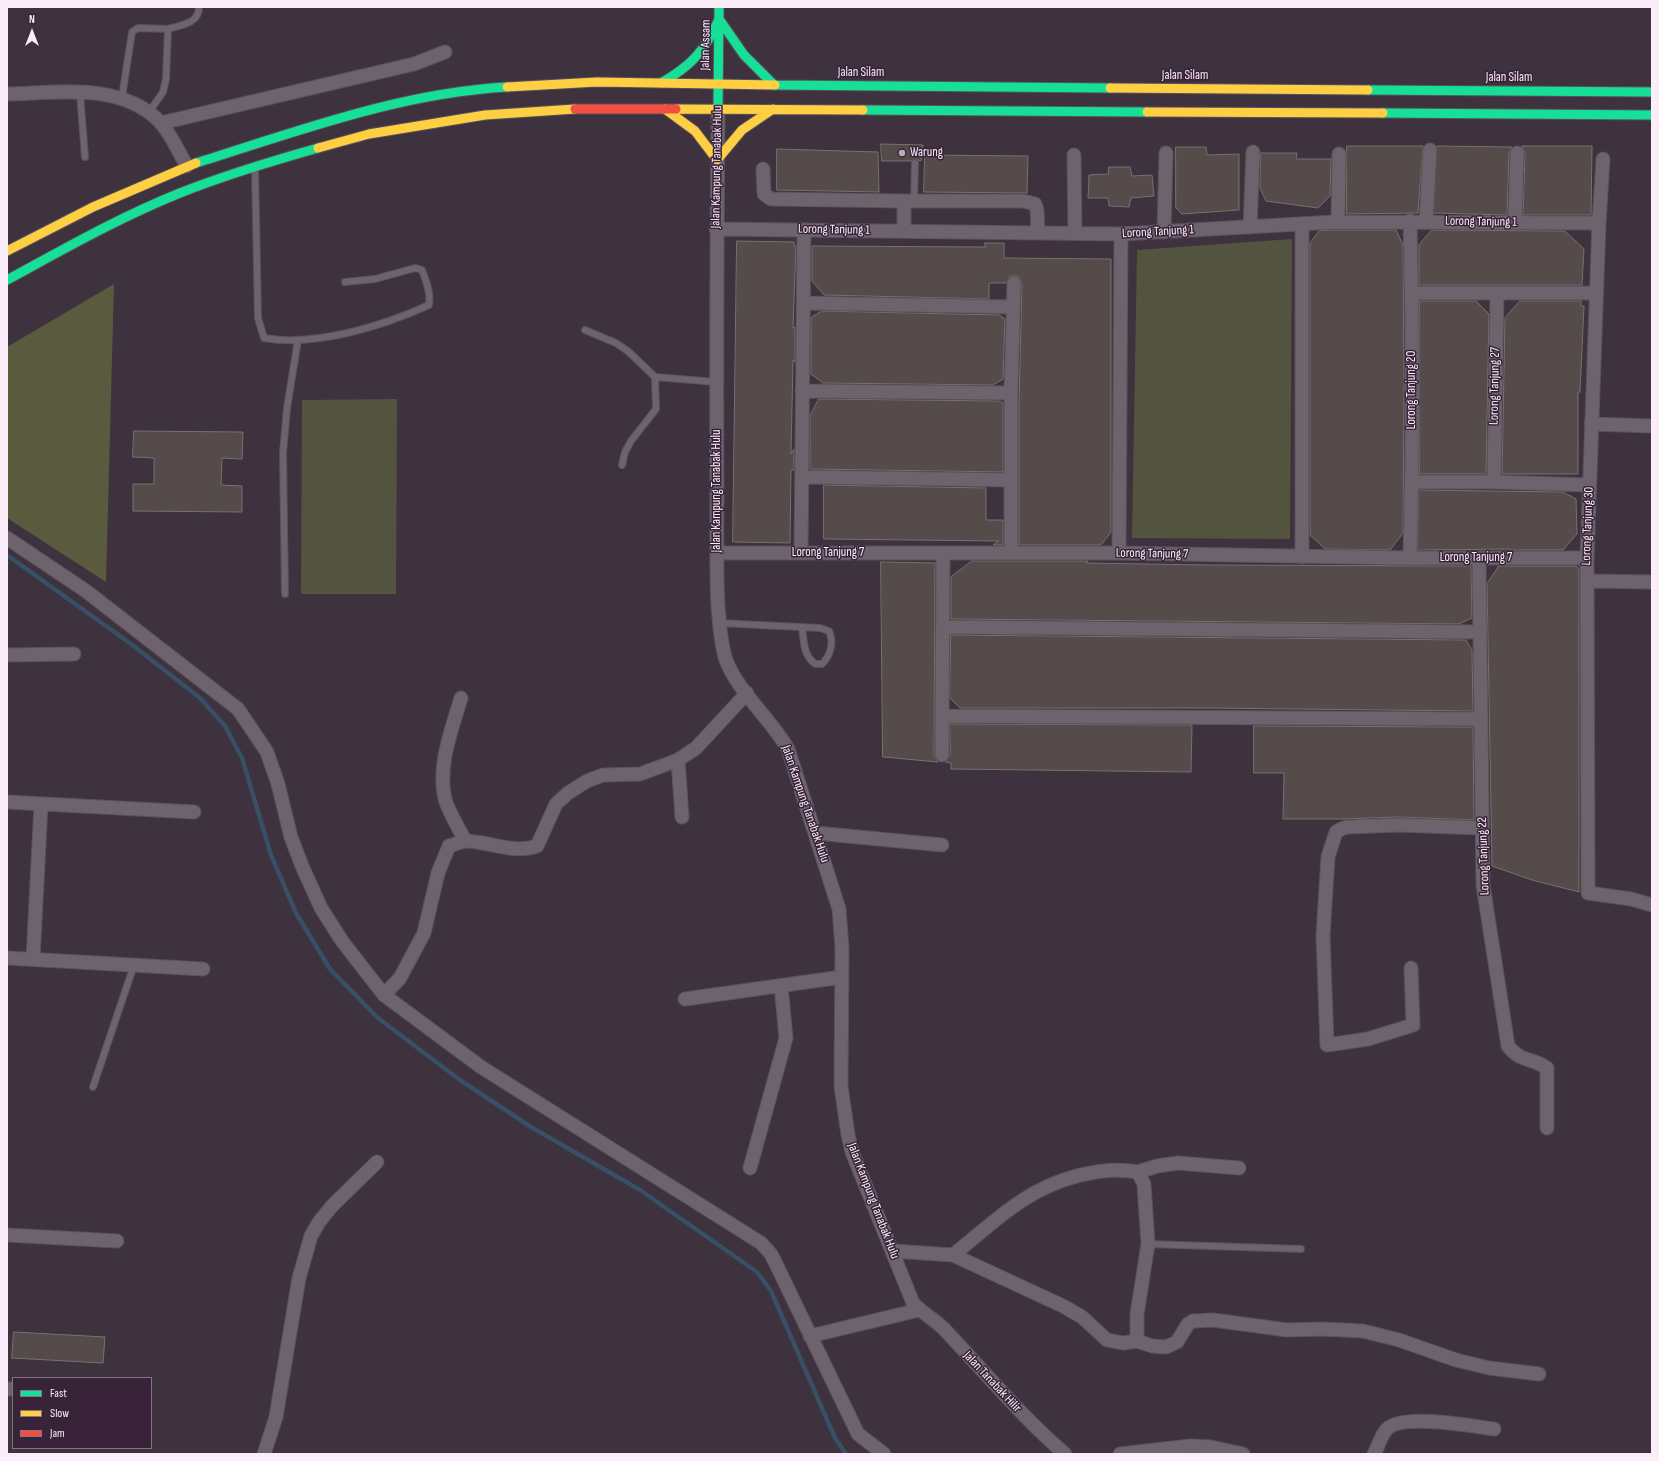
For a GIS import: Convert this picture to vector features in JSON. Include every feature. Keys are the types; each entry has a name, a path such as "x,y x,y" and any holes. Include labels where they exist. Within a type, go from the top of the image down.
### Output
{"main road":[{"name":"Jalan Assam","path":"718,84 719,7"},
{"path":"661,83 678,74 702,53 711,39 719,19"},
{"path":"719,19 744,56 774,85"},
{"name":"Jalan Silam","path":"7,251 93,207 187,166 364,110 476,89 597,82 774,85 1652,92"},
{"name":"Jalan Kampung Tanabak Hulu","path":"718,84 718,109"},
{"path":"7,280 100,229 180,193 255,166 369,134 485,115 599,108 1652,115"},
{"path":"665,109 696,131 707,143 717,160 734,136 756,119 773,109"}],"street":[{"path":"160,123 414,64 445,52"},
{"path":"7,94 80,93 107,94 122,98 148,112 160,123 187,166"},
{"name":"Jalan Kampung Tanabak Hulu","path":"718,109 716,382 719,623 726,659 740,685 774,728 788,749 839,909 842,977 841,1086 848,1135 852,1152 913,1302 919,1310"},
{"path":"1426,221 1430,150"},
{"path":"1250,227 1253,152"},
{"path":"1164,232 1166,153"},
{"path":"1338,222 1339,154"},
{"path":"1515,222 1516,154"},
{"path":"1074,155 1075,233"},
{"name":"Lorong Tanjung 30","path":"1603,159 1596,292 1587,558 1588,893 1631,899 1652,905"},
{"path":"763,169 764,194 771,199 1023,201 1035,204 1037,210 1038,233"},
{"path":"904,231 909,201"},
{"name":"Lorong Tanjung 20","path":"1410,221 1412,293 1412,482 1410,558"},
{"name":"Lorong Tanjung 1","path":"716,229 1121,234 1338,222 1426,221 1599,223"},
{"path":"1302,224 1302,557"},
{"path":"801,553 804,230"},
{"path":"1119,554 1121,234"},
{"path":"1011,553 1011,392 1014,283"},
{"path":"1412,293 1596,292"},
{"name":"Lorong Tanjung 27","path":"1494,482 1498,293"},
{"path":"804,303 1013,307"},
{"path":"802,391 1011,392"},
{"path":"1591,424 1652,426"},
{"path":"802,477 1011,480"},
{"path":"1412,482 1494,482 1589,485"},
{"path":"7,538 86,591 238,709 267,752 278,784 291,837 321,908 342,941 384,995 481,1067 761,1243 771,1254 858,1434 884,1454"},
{"name":"Lorong Tanjung 7","path":"717,553 1011,553 1410,558 1587,558"},
{"path":"942,755 943,554"},
{"name":"Lorong Tanjung 22","path":"1479,558 1483,882 1508,1046 1515,1055 1524,1060 1541,1064 1547,1068 1547,1128"},
{"path":"1587,581 1652,582"},
{"path":"943,628 1480,632"},
{"path":"7,655 74,654"},
{"path":"384,995 400,978 424,933 438,872 449,846 465,841 517,849 530,849 537,846 556,804 568,793 586,781 603,775 640,774 678,760 696,748 747,693"},
{"path":"461,698 447,749 442,782 446,801 465,841"},
{"path":"942,716 1481,719"},
{"path":"678,760 682,816"},
{"path":"7,802 194,812"},
{"path":"33,959 41,805"},
{"path":"1411,968 1413,1025 1368,1039 1327,1045 1323,936 1329,853 1336,832 1340,828 1347,827 1398,825 1482,828"},
{"path":"816,833 942,845"},
{"path":"7,958 203,969"},
{"path":"685,999 842,977"},
{"path":"750,1168 786,1038 781,986"},
{"path":"264,1454 276,1417 299,1278 311,1236 319,1222 332,1206 377,1162"},
{"path":"954,1255 1016,1204 1048,1187 1100,1171 1125,1169 1138,1172 1157,1166 1178,1163 1239,1168"},
{"path":"1137,1341 1137,1314 1148,1244 1144,1184 1138,1172"},
{"path":"7,1235 117,1240"},
{"path":"893,1252 954,1255 1063,1306 1082,1317 1107,1340 1123,1343 1137,1341 1152,1346 1166,1347 1177,1342 1188,1324 1193,1321 1213,1320 1288,1330 1322,1329 1364,1331 1399,1340 1456,1360 1489,1368 1539,1374"},
{"path":"810,1336 919,1310"},
{"name":"Jalan Tanabak Hilir","path":"919,1310 942,1327 1033,1426 1065,1454"},
{"path":"1374,1454 1387,1429 1399,1422 1447,1423 1494,1429"},
{"path":"1120,1454 1190,1446 1211,1447 1237,1453"}],"lane":[{"path":"122,98 132,32 138,28 168,30 194,21 199,13 199,7"},
{"path":"148,112 163,92 166,79 168,30"},
{"path":"80,93 84,157"},
{"path":"909,201 914,163"},
{"path":"255,166 258,318 264,338 279,341 298,340 355,332 391,321 429,304 430,298 425,276 422,270 415,268 375,279 345,282"},
{"path":"585,330 616,343 629,352 656,377 716,382"},
{"path":"285,594 283,454 287,408 298,340"},
{"path":"622,465 625,452 631,441 656,409 656,377"},
{"path":"719,623 802,627 820,628 829,631 832,637 832,645 828,659 822,664 815,664 805,650 802,627"},
{"path":"93,1087 134,965"},
{"path":"1148,1244 1301,1249"}],"green space":[{"path":"1292,239 1290,539 1132,538 1137,250"},
{"path":"114,284 106,582 7,518 7,347"},
{"path":"397,399 396,594 301,594 302,400"}],"building":[{"name":"Warung","path":"881,144 923,145 921,161 915,159 911,161 882,161"},
{"path":"1347,146 1423,146 1418,213 1347,214"},
{"path":"1437,146 1512,147 1509,153 1507,215 1434,213"},
{"path":"1522,146 1592,146 1591,215 1523,215 1525,153"},
{"path":"1176,147 1206,147 1207,155 1239,154 1239,210 1182,214 1176,208"},
{"path":"777,149 878,152 879,192 777,190"},
{"path":"1261,153 1297,153 1296,159 1331,159 1330,196 1318,208 1266,201 1260,188"},
{"path":"925,155 1028,156 1027,193 924,192"},
{"path":"1109,167 1130,167 1132,176 1152,175 1154,196 1131,198 1129,207 1109,206 1108,198 1088,198 1089,175 1108,174"},
{"path":"1396,230 1403,245 1403,533 1390,550 1325,549 1310,535 1310,243 1319,231"},
{"path":"1432,230 1565,231 1584,249 1582,285 1419,285 1419,245"},
{"path":"737,241 794,242 794,246 796,246 793,328 795,327 795,362 793,360 791,454 794,449 794,470 791,470 790,543 733,542"},
{"path":"985,243 1004,243 1004,258 1111,259 1111,532 1101,545 1019,545 1019,404 1022,283 1018,276 1010,276 1006,283 989,283 989,299 824,295 812,281 812,246 985,247"},
{"path":"1420,301 1476,301 1489,314 1486,474 1420,474"},
{"path":"1520,301 1581,301 1581,306 1584,306 1580,392 1578,392 1578,474 1502,474 1505,318"},
{"path":"822,311 999,315 1005,319 1003,379 993,385 823,383 811,374 811,318"},
{"path":"819,399 999,401 1003,403 1003,472 810,469 810,416"},
{"path":"134,431 243,432 242,459 222,458 221,485 242,486 242,512 133,511 133,484 154,484 154,458 133,457"},
{"path":"824,485 986,488 986,520 1003,520 1003,545 993,545 999,541 824,539"},
{"path":"1419,490 1563,492 1576,499 1577,534 1563,550 1418,550"},
{"path":"972,561 1088,561 1086,563 1207,565 1471,566 1472,618 1459,624 951,619 951,577"},
{"path":"881,562 935,563 934,755 938,762 883,757"},
{"path":"1499,566 1576,566 1579,569 1579,892 1532,880 1492,866 1487,584"},
{"path":"951,635 1466,640 1472,650 1473,711 1207,708 960,708 950,698"},
{"path":"950,724 1192,725 1191,772 951,769 951,763 945,762 950,755"},
{"path":"1254,726 1473,727 1474,820 1398,817 1283,819 1284,773 1254,773"},
{"path":"14,1332 105,1337 103,1363 12,1358"}],"waterway":[{"path":"7,555 131,644 200,698 225,726 242,758 271,855 296,913 330,969 378,1018 460,1080 531,1127 640,1190 757,1272 771,1291 835,1438 846,1454"}],"traffic: fast":[{"path":"718,109 719,7"},
{"path":"719,19 744,55 774,85"},
{"path":"661,83 672,77 696,57 708,40 719,19"},
{"path":"775,85 1110,88"},
{"path":"196,163 311,126 388,105 467,91 507,87"},
{"path":"1368,90 1652,92"},
{"path":"863,110 1147,112"},
{"path":"1383,113 1652,115"},
{"path":"7,280 92,234 158,202 231,174 318,148"}],"traffic: slow":[{"path":"507,87 597,82 775,85"},
{"path":"1110,88 1368,90"},
{"path":"318,148 369,134 485,115 575,109"},
{"path":"665,109 695,131 717,160 742,130 773,109"},
{"path":"676,109 863,110"},
{"path":"1147,112 1383,113"},
{"path":"7,251 93,207 196,163"}],"traffic: jam":[{"path":"575,109 676,109"}],"place":[{"name":"Warung","path":"902,153"}]}
